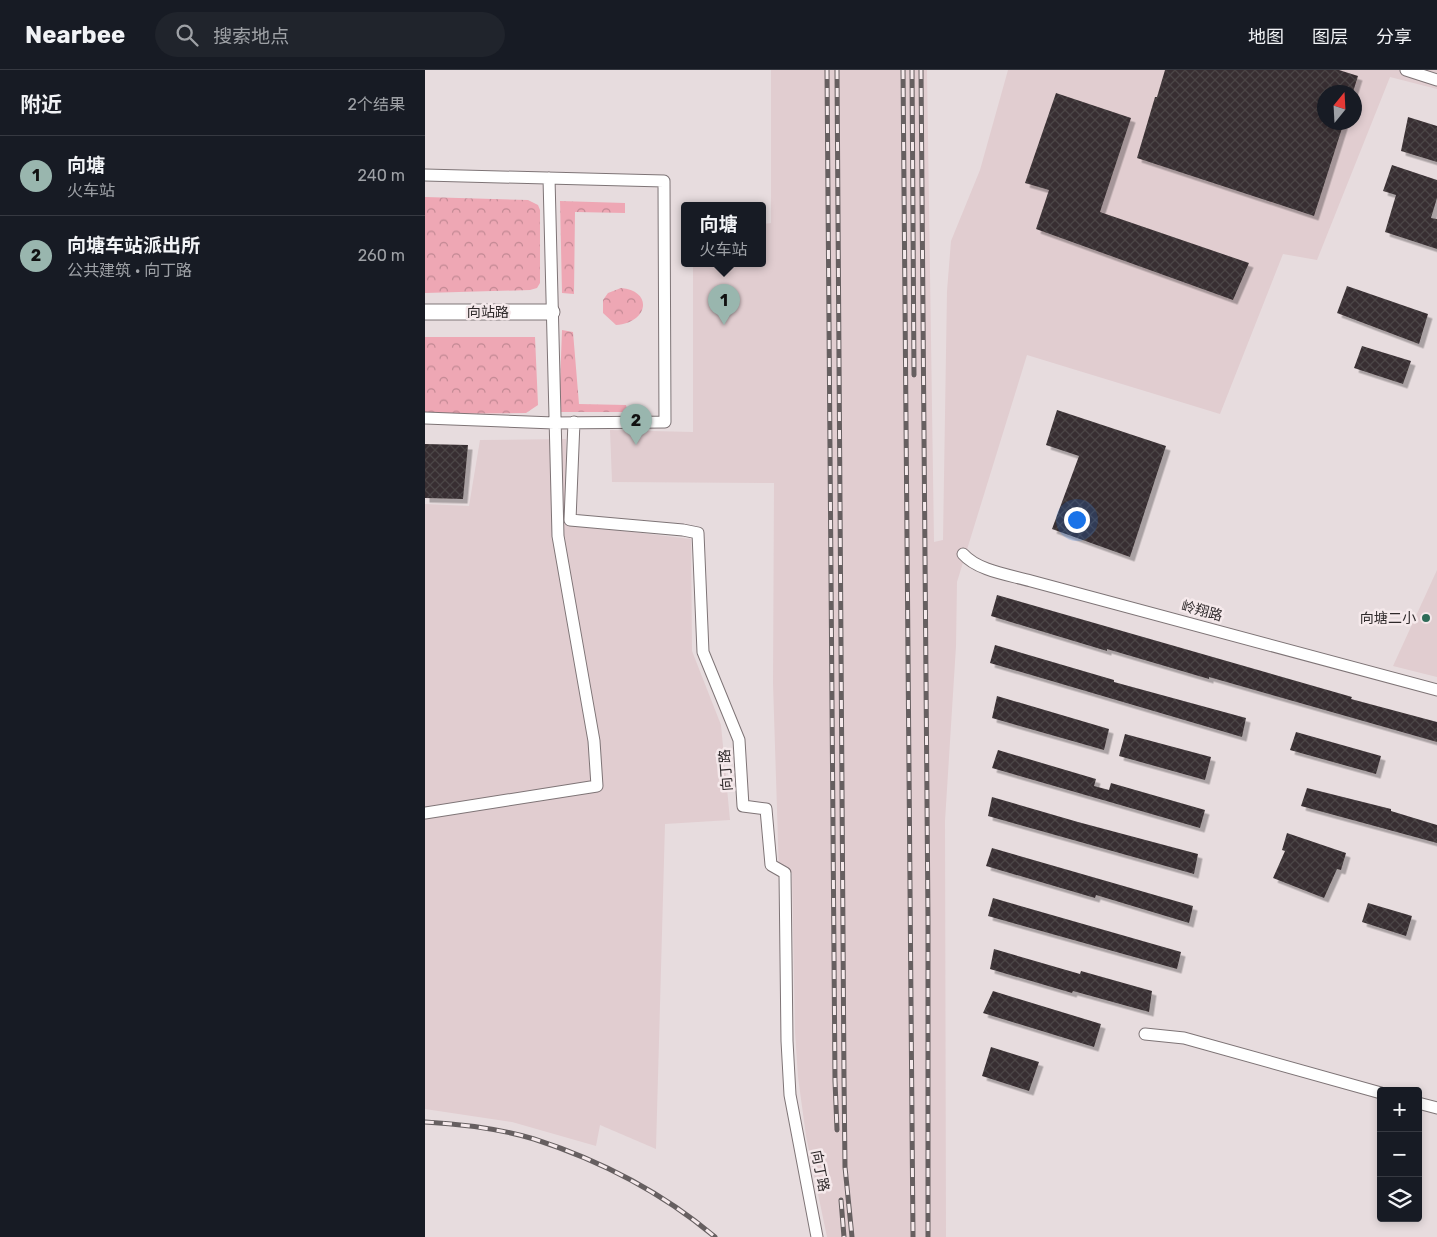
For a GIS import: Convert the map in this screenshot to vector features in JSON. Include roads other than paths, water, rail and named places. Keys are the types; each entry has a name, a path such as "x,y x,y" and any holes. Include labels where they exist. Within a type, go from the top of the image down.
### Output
{"street":[{"path":"1406,70 1437,80"},
{"path":"425,175 664,181 665,422 554,423 425,418"},
{"path":"425,813 597,786 594,741 558,536 549,178"},
{"name":"向站路","path":"425,312 552,312"},
{"name":"向丁路","path":"574,422 570,520 698,533 703,652 739,740 743,806 766,809 771,865 785,873 787,1041 790,1095 817,1237"},
{"name":"岭翔路","path":"963,554 969,561 1015,576 1437,690"},
{"path":"1145,1034 1184,1038 1377,1092"},
{"path":"1422,1104 1437,1108"}],"railway":[{"path":"827,70 835,1081 837,1130"},
{"path":"837,70 845,1167 852,1237"},
{"path":"903,70 913,1237"},
{"path":"912,70 914,375"},
{"path":"921,70 928,921 928,1237"},
{"path":"425,1122 508,1132 558,1147 629,1179 652,1192 715,1237"},
{"path":"841,1200 844,1237"}],"place":[{"name":"向塘","path":"724,325"},
{"name":"向塘车站派出所","path":"636,445"},
{"name":"向塘二小","path":"1426,618"}]}
